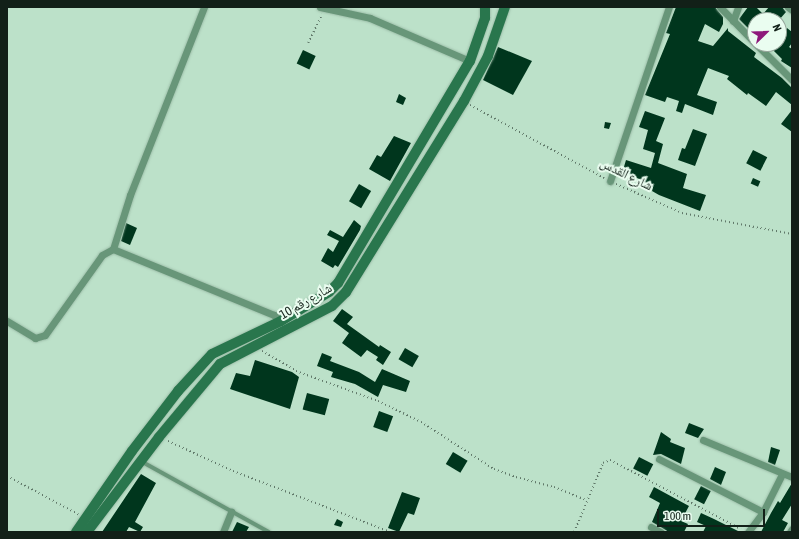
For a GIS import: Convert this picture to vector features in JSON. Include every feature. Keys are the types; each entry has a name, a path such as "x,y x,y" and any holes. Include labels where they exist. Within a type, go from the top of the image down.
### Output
{"main road":[{"name":"شارع رقم 10","path":"76,532 87,519 132,451 178,391 212,354 281,322 329,292 338,283 470,61 485,18 485,7"},
{"name":"شارع رقم 10","path":"87,532 140,460 220,364 339,301 464,101 488,56 505,7"}],"street":[{"path":"7,321 35,338 44,335 102,255 113,249 130,196 204,7"},
{"path":"610,181 670,7"},
{"path":"720,7 747,34"},
{"path":"733,21 738,7"},
{"path":"788,7 792,10"},
{"path":"322,8 370,18 470,61"},
{"path":"765,52 792,80"},
{"path":"113,249 274,315 281,322"},
{"path":"703,440 792,477"},
{"path":"659,458 763,512"},
{"path":"747,532 763,512 782,474"},
{"path":"223,532 231,512"},
{"path":"651,527 661,532"}],"lane":[{"path":"140,460 269,532"}],"path":[{"path":"308,43 322,8"},
{"name":"شارع القدس","path":"464,101 610,181 682,213 792,234"},
{"path":"254,346 296,371 378,401 421,422 494,469 516,478 554,486 586,500"},
{"path":"159,437 233,471 390,532"},
{"path":"574,532 586,500 603,463 610,460 747,532"},
{"path":"7,476 87,519"}],"building":[{"path":"676,7 715,7 723,17 723,24 719,32 705,24 698,41 713,46 728,28 728,31 747,46 747,52 756,53 754,57 782,78 792,88 792,105 776,92 766,106 748,93 747,95 727,79 729,76 708,68 697,95 717,102 713,115 685,104 682,113 676,111 679,101 667,97 665,102 645,95 670,34 666,33"},
{"path":"748,7 756,7 761,12 747,12 747,27 739,19"},
{"path":"769,7 782,7 786,12 765,12"},
{"path":"787,28 792,32 792,43 789,47 792,49 792,68 781,61 782,59 775,52 787,52"},
{"path":"498,47 532,61 513,95 483,80"},
{"path":"303,50 316,56 309,70 297,64"},
{"path":"399,94 406,98 403,105 396,102"},
{"path":"792,110 792,132 781,124"},
{"path":"645,111 665,118 656,141 663,144 658,163 687,174 683,188 706,195 700,211 659,195 652,191 653,187 623,170 626,160 651,168 655,153 643,149 648,130 639,127"},
{"path":"605,122 611,123 609,129 604,128"},
{"path":"693,129 707,134 695,166 678,160 682,148 685,149"},
{"path":"394,136 411,143 390,181 369,169 377,155 381,157"},
{"path":"753,150 767,157 760,171 746,163"},
{"path":"753,178 760,181 758,187 751,184"},
{"path":"359,184 371,191 361,208 349,201"},
{"path":"354,220 361,226 360,230 338,267 335,265 333,268 321,261 328,248 333,252 339,241 327,235 330,230 343,237"},
{"path":"126,223 137,228 130,245 121,241"},
{"path":"342,309 353,317 347,324 379,347 380,345 391,352 383,365 376,360 378,357 367,350 361,357 342,343 349,333 333,321"},
{"path":"405,348 419,356 412,367 398,359"},
{"path":"322,353 332,357 330,361 359,372 375,382 382,369 410,381 406,392 383,385 378,397 355,384 331,377 333,372 317,366"},
{"path":"255,360 292,372 299,377 290,409 230,389 236,373 250,376"},
{"path":"307,393 329,399 325,415 303,409"},
{"path":"379,411 393,416 387,432 373,427"},
{"path":"689,423 704,429 698,438 685,433"},
{"path":"661,432 671,439 670,442 685,448 681,464 661,454 653,455"},
{"path":"771,447 780,450 775,465 768,462"},
{"path":"453,452 468,461 460,473 446,464"},
{"path":"639,457 653,464 647,476 633,469"},
{"path":"715,467 726,472 721,485 710,479"},
{"path":"141,474 156,483 135,522 143,527 140,532 129,527 126,532 102,532"},
{"path":"792,483 792,504 782,520 788,523 783,532 761,532 778,501 780,503"},
{"path":"701,486 711,491 704,504 694,499"},
{"path":"654,487 689,506 681,521 688,524 684,532 669,532 652,522 660,503 649,497"},
{"path":"402,492 420,498 414,515 408,513 399,532 388,528"},
{"path":"701,513 740,532 703,532 706,526 697,522"},
{"path":"337,519 343,522 341,527 334,525"},
{"path":"237,522 249,527 246,532 232,532"}]}
